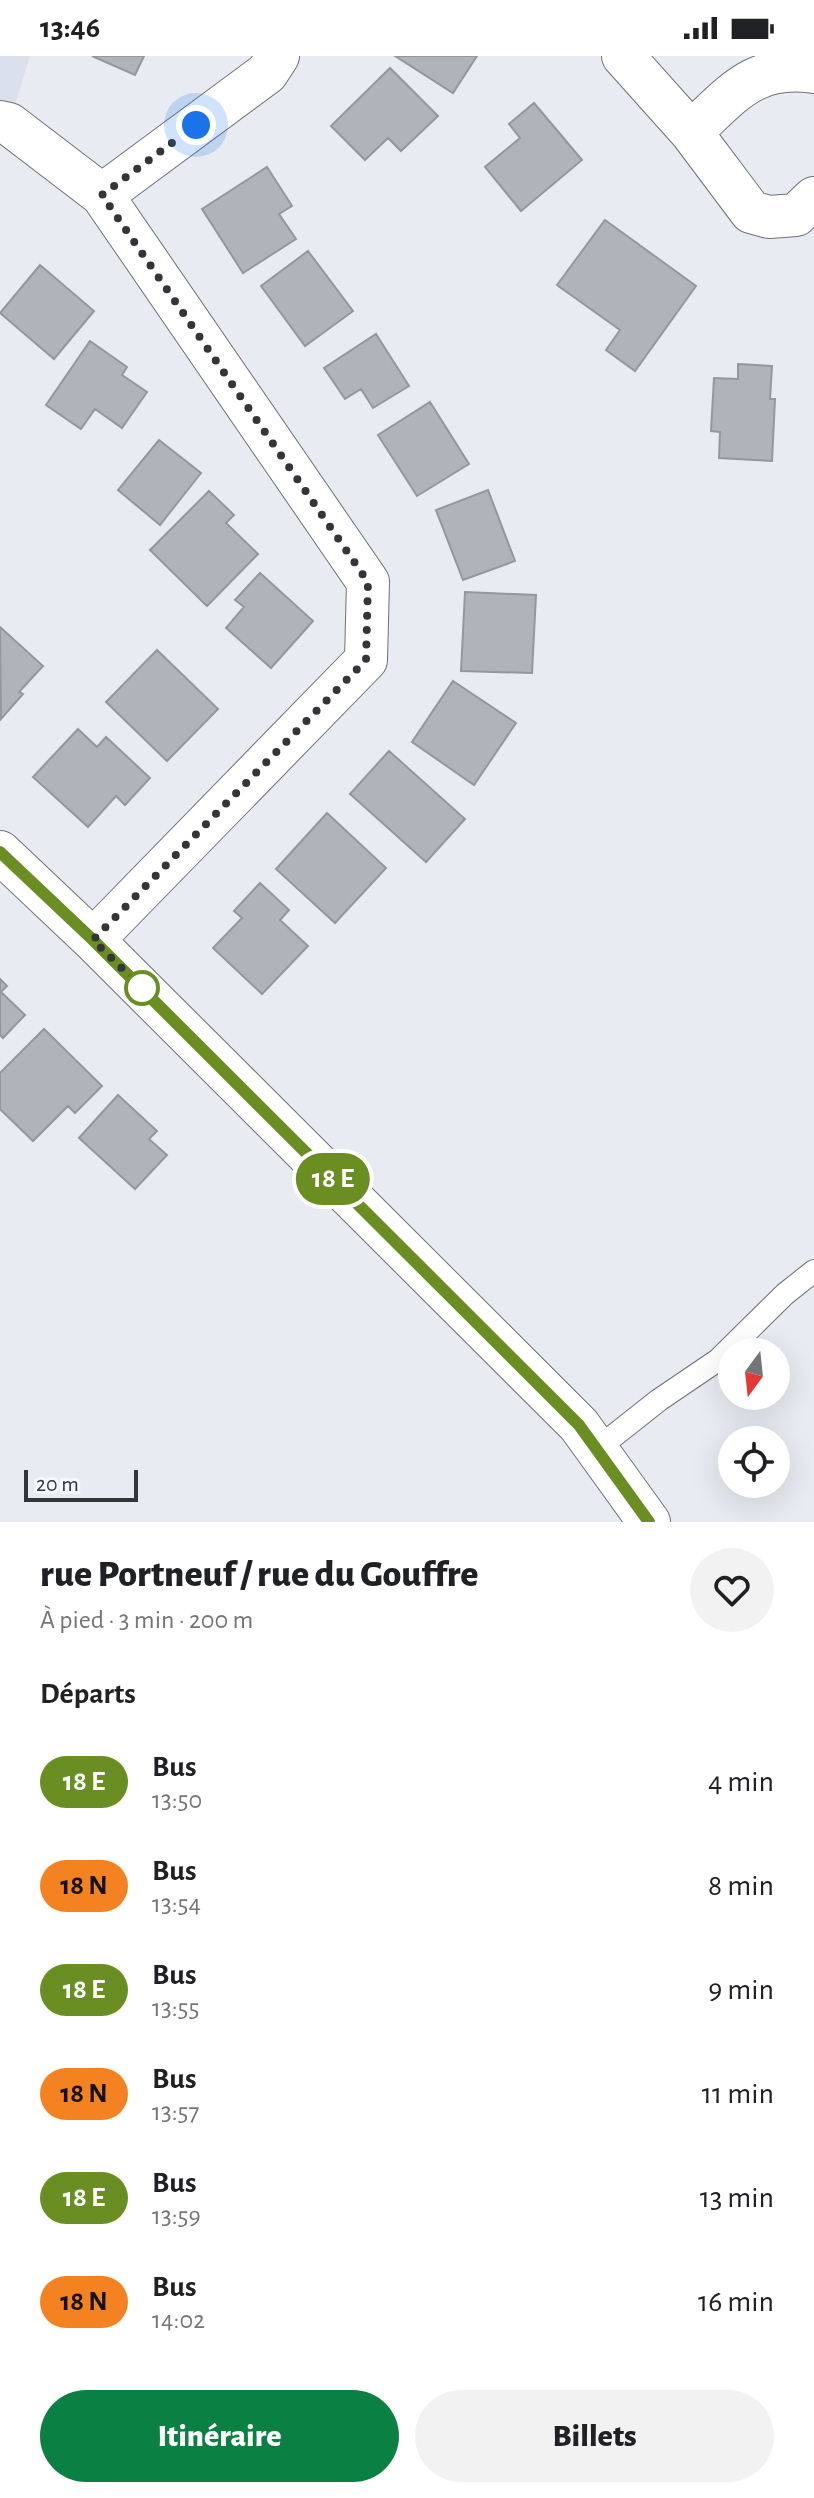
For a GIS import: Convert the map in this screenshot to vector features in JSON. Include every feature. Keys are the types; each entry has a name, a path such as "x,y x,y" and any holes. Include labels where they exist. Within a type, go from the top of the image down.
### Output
{"street":[{"path":"102,195 267,73 278,56"},
{"path":"623,56 691,132 751,212 769,217 796,215 814,198"},
{"path":"691,132 745,84 767,72 814,72"},
{"path":"0,122 9,124 102,195 368,582 366,660 93,940"},
{"path":"0,852 93,940 579,1425 649,1522"}],"lane":[{"path":"597,1449 659,1400 718,1360 785,1294 814,1271"}],"shaded area":[{"path":"0,56 30,56 9,124 0,122"}],"building":[{"path":"92,56 144,56 135,75"},
{"path":"395,56 477,56 453,93"},
{"path":"390,68 438,116 401,151 388,138 365,160 331,126"},
{"path":"534,103 582,160 521,211 485,167 520,138 509,124"},
{"path":"267,167 292,206 279,214 296,239 243,273 202,209"},
{"path":"605,220 696,286 635,371 606,350 620,330 557,285"},
{"path":"308,251 353,311 305,346 261,286"},
{"path":"40,265 94,311 54,359 0,313"},
{"path":"376,334 409,386 373,408 361,389 345,399 324,368"},
{"path":"90,341 127,367 122,375 147,392 122,428 95,409 81,429 46,405"},
{"path":"738,364 772,366 770,399 775,399 772,461 719,458 720,432 711,431 714,378 738,379"},
{"path":"430,402 469,464 417,496 378,435"},
{"path":"159,440 201,473 160,525 118,490"},
{"path":"488,490 515,561 463,580 436,510"},
{"path":"209,491 234,515 226,523 258,554 207,606 150,550"},
{"path":"260,573 313,621 271,668 226,628 244,607 235,600"},
{"path":"465,592 536,595 532,673 461,671"},
{"path":"0,627 43,666 19,692 23,694 1,719"},
{"path":"157,650 218,709 167,761 106,702"},
{"path":"453,681 516,723 474,785 412,742"},
{"path":"78,729 97,747 106,737 150,778 125,805 116,796 88,827 33,777"},
{"path":"389,751 465,819 426,862 350,794"},
{"path":"327,813 386,868 335,923 276,869"},
{"path":"260,883 289,910 280,920 308,946 262,994 213,948 242,918 234,911"},
{"path":"0,979 7,986 1,992 25,1015 3,1038 0,1035"},
{"path":"44,1029 102,1086 75,1113 68,1106 33,1141 0,1109 0,1073"},
{"path":"118,1095 157,1131 149,1139 167,1155 135,1189 79,1138"}],"bus line":[{"path":"0,852 93,940 579,1425 649,1522"}],"route":[{"path":"142,988 93,940 366,660 368,582 102,195 196,125"}]}
